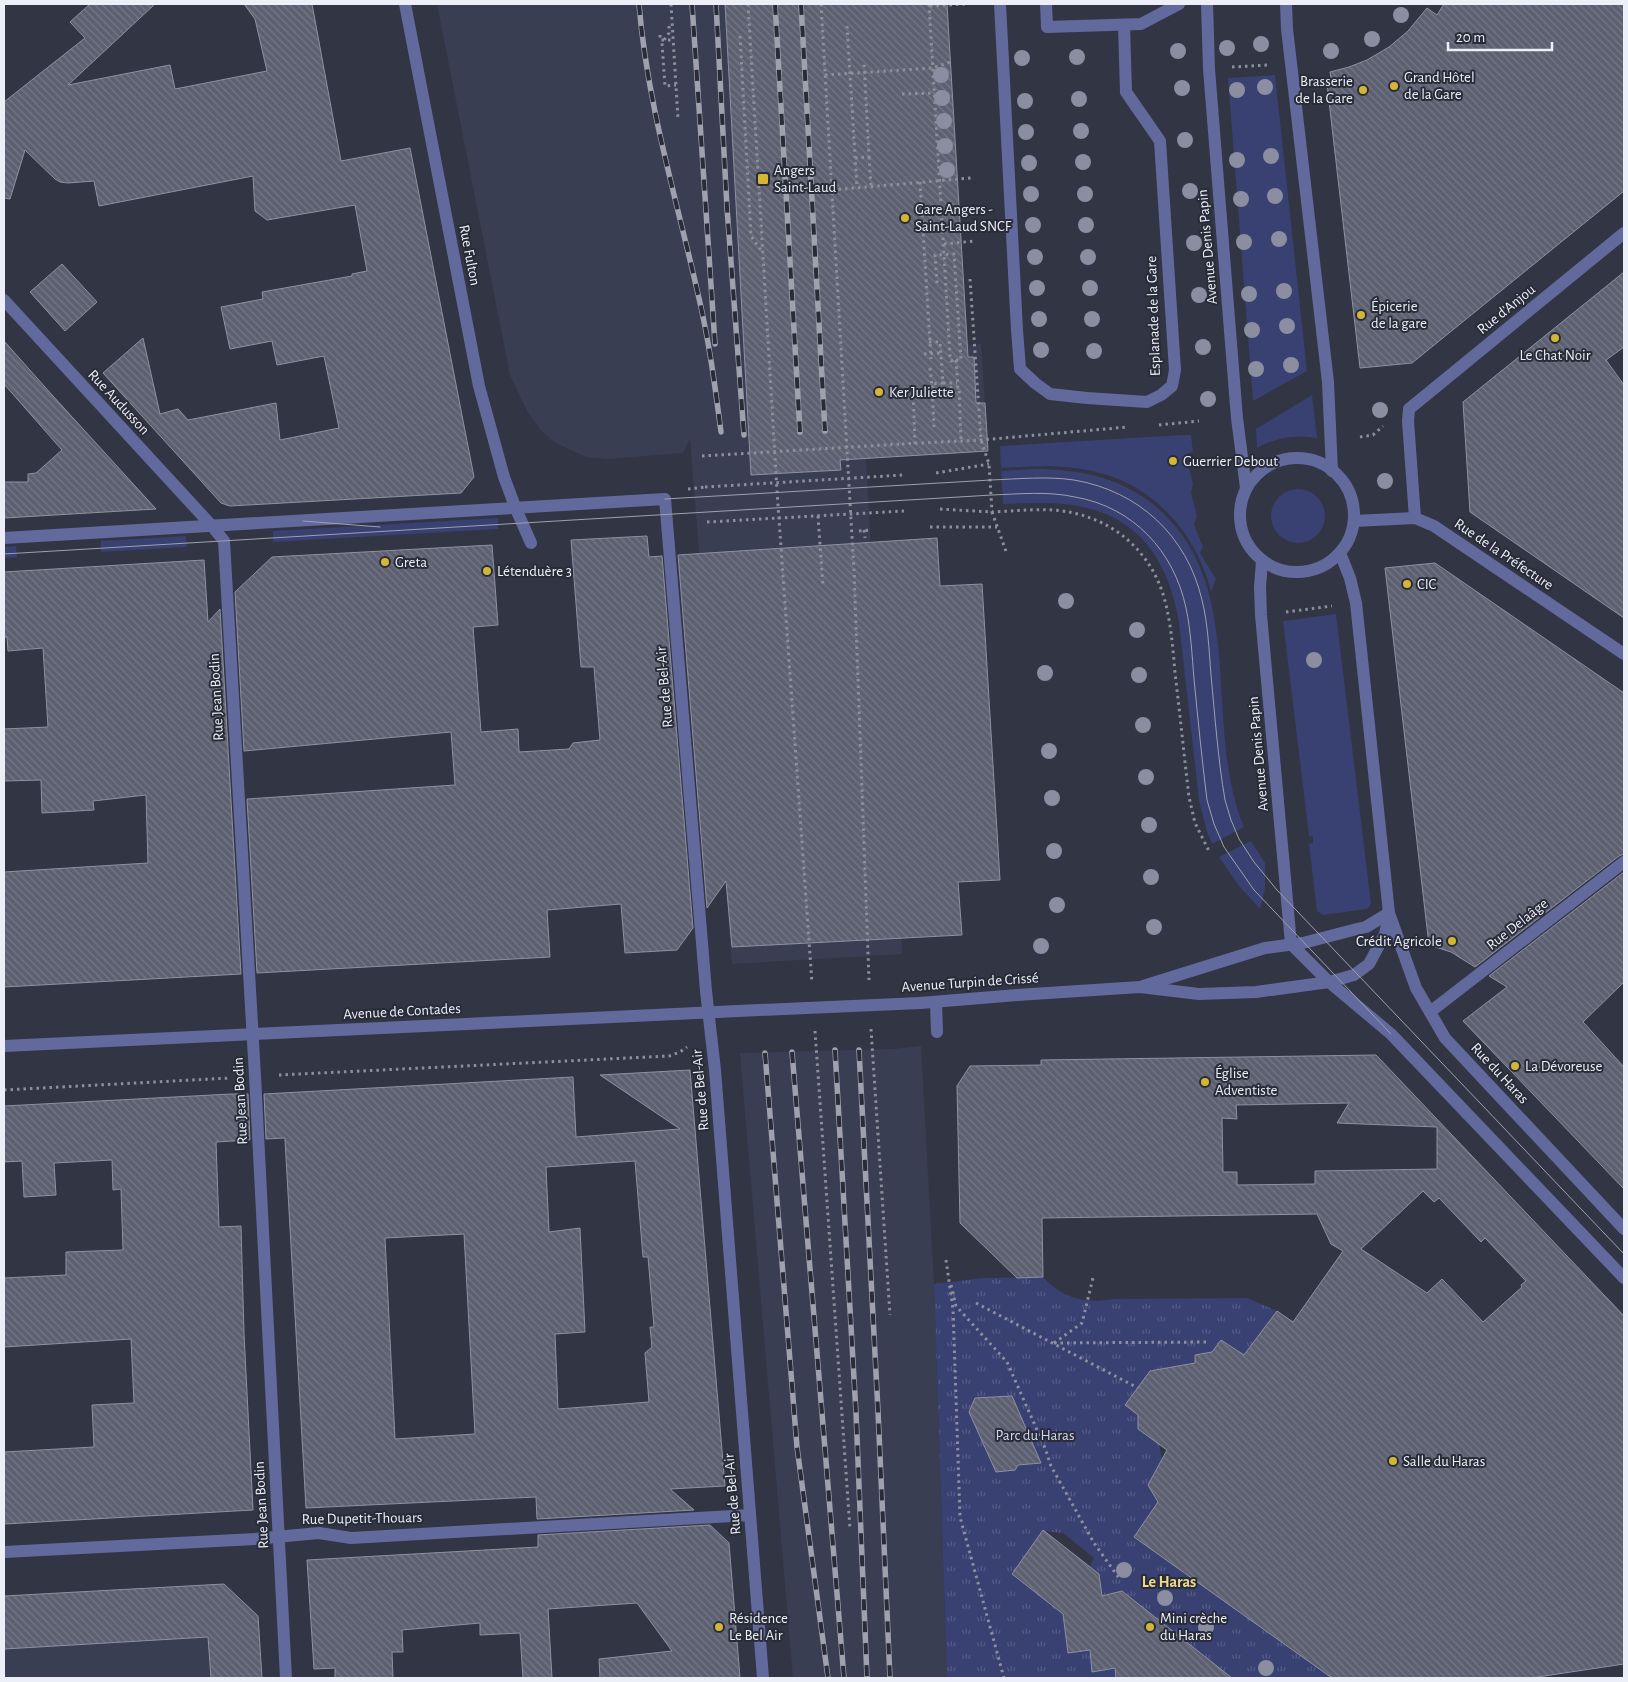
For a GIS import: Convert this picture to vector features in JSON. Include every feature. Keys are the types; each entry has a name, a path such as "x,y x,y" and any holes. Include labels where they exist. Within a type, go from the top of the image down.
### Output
{"street":[{"name":"Rue Fulton","path":"404,4 480,386 504,477 531,543"},
{"name":"Esplanade de la Gare","path":"1000,4 1020,369 1050,394 1147,402 1161,395 1172,386 1175,370 1160,141 1126,92 1124,25"},
{"path":"1046,4 1047,27 1141,24 1179,4"},
{"name":"Avenue Denis Papin","path":"1207,4 1209,69 1237,418 1246,488"},
{"path":"1286,4 1287,29 1328,382 1332,471"},
{"name":"Rue d'Anjou","path":"1415,518 1408,422 1409,409 1624,233"},
{"name":"Rue Audusson","path":"4,300 212,526"},
{"path":"1292,458 1313,460 1332,471 1348,488 1352,498 1354,521 1352,532 1340,553 1325,565 1307,572 1278,570 1262,561 1248,546 1241,527 1240,507 1246,488 1253,479 1266,468 1280,460 1292,458"},
{"name":"Rue de Bel-Air","path":"516,509 665,499 763,1678"},
{"path":"4,538 516,509"},
{"name":"Rue de la Préfecture","path":"1354,521 1415,518 1434,526 1624,654"},
{"name":"Rue Jean Bodin","path":"212,526 224,541 286,1678"},
{"path":"1340,553 1350,578 1356,603 1389,913"},
{"name":"Avenue Denis Papin","path":"1262,561 1260,587 1261,615 1291,944"},
{"name":"Rue Delaâge","path":"1430,1012 1624,862"},
{"name":"Avenue Turpin de Crissé","path":"1140,988 1265,948 1357,930 1389,913"},
{"name":"Avenue Turpin de Crissé","path":"803,1009 1140,988 1199,994 1256,992 1329,982 1354,975 1369,964 1385,934 1389,913"},
{"name":"Rue du Haras","path":"1389,913 1416,988 1445,1038 1624,1229"},
{"path":"1291,944 1329,982 1391,1034 1624,1278"},
{"path":"936,1002 937,1032"},
{"name":"Avenue de Contades","path":"4,1046 803,1009"},
{"name":"Rue Dupetit-Thouars","path":"4,1552 279,1538 298,1534 319,1533 351,1538 750,1515"}],"path":[{"path":"671,4 678,119"},
{"path":"748,4 777,491 812,992"},
{"path":"821,4 855,591 870,984"},
{"path":"937,284 936,255 945,254 954,254 961,360 951,361 950,356 945,254 930,5 965,4"},
{"path":"669,26 669,33 662,43 665,86 676,85"},
{"path":"847,26 857,188"},
{"path":"660,35 660,40 673,40"},
{"path":"740,36 751,236 763,254"},
{"path":"864,62 871,187"},
{"path":"825,75 933,68 950,62"},
{"path":"1225,68 1271,64"},
{"path":"902,94 935,93"},
{"path":"855,158 869,157"},
{"path":"832,190 971,178"},
{"path":"920,182 930,359 930,354"},
{"path":"944,244 975,241"},
{"path":"970,279 981,440 989,464 992,512 1007,554"},
{"path":"922,321 928,320"},
{"path":"929,342 940,342 943,386"},
{"path":"924,354 941,353"},
{"path":"956,360 961,441"},
{"path":"942,367 943,386"},
{"path":"930,368 932,388"},
{"path":"934,427 932,384 943,386"},
{"path":"915,444 913,390 958,385"},
{"path":"1149,426 1199,421"},
{"path":"1360,437 1373,435 1385,425"},
{"path":"702,456 981,440 1130,427"},
{"path":"936,473 989,464"},
{"path":"704,487 903,475"},
{"path":"940,509 992,512 1027,509 1054,510 1082,515 1120,532 1140,552 1156,576 1165,602 1172,638 1189,797 1195,822 1210,854"},
{"path":"707,522 904,511"},
{"path":"818,516 823,586"},
{"path":"930,526 996,526"},
{"path":"864,530 865,538"},
{"path":"859,531 872,530"},
{"path":"1282,612 1335,606"},
{"path":"814,1022 850,1530"},
{"path":"871,1023 890,1315"},
{"path":"276,1075 669,1056 680,1052 688,1046"},
{"path":"4,1090 233,1077"},
{"path":"1004,1678 960,1517 953,1309 946,1260 956,1306 1007,1362 1051,1466 1094,1544 1118,1578"},
{"path":"1053,1343 1082,1324 1093,1278"},
{"path":"976,1303 1138,1388"},
{"path":"1053,1343 1206,1342"}],"shaded area":[{"path":"437,4 947,4 967,345 981,344 988,451 866,459 886,816 898,838 902,954 732,964 690,439 683,453 607,459 586,457 554,442 540,429 527,411 510,375"},
{"path":"921,1046 934,1284 947,1678 793,1678 740,1053 893,1049"},
{"path":"224,1584 258,1616 262,1678 4,1678 4,1596"}],"green space":[{"path":"1275,75 1307,371 1253,401 1228,78"},
{"path":"1312,395 1317,438 1286,438 1272,441 1257,448 1256,429"},
{"path":"1191,435 1193,452 1186,454 1193,484 1191,493 1197,516 1194,524 1203,547 1200,553 1216,579 1211,592 1205,572 1185,534 1172,517 1139,490 1120,480 1088,470 1038,466 1001,468 1000,446"},
{"path":"1034,469 1087,474 1121,485 1151,503 1165,515 1190,548 1206,584 1215,623 1226,748 1232,789 1244,827 1212,844 1199,800 1179,623 1169,584 1161,566 1139,536 1125,524 1107,515 1087,508 1066,504 1003,504 1001,471"},
{"path":"1293,489 1303,489 1313,493 1321,501 1325,516 1321,531 1313,539 1303,543 1293,543 1283,539 1275,531 1271,521 1271,511 1275,501 1283,493"},
{"path":"498,518 498,529 273,542 273,531"},
{"path":"186,536 187,547 101,552 101,541"},
{"path":"16,546 17,557 4,558 4,547"},
{"path":"1336,614 1371,904 1367,909 1323,915 1317,911 1309,844 1313,843 1313,836 1309,836 1283,621"},
{"path":"1251,841 1265,863 1265,889 1260,909 1239,886 1219,857"},
{"name":"Parc du Haras","path":"1043,1277 1066,1295 1083,1300 1247,1298 1277,1311 1244,1355 1221,1340 1204,1362 1199,1354 1195,1355 1195,1364 1162,1375 1152,1369 1126,1405 1138,1415 1138,1429 1159,1444 1164,1470 1148,1485 1158,1502 1134,1537 1332,1678 1227,1678 1227,1674 1172,1641 1171,1629 1122,1592 1102,1596 1100,1576 1089,1567 1094,1558 1063,1533 1043,1531 1012,1574 1063,1614 1090,1650 1092,1671 1115,1668 1116,1678 947,1678 934,1284 984,1278"}],"building":[{"path":"90,4 155,4 68,85 170,65 175,89 267,71 255,19 244,4 312,4 341,161 410,148 474,477 461,493 230,506 221,503 103,373 143,338 160,414 178,409 188,420 276,403 280,440 339,428 324,356 277,365 272,341 230,349 221,307 263,299 262,292 352,276 352,274 367,271 355,205 267,220 255,211 253,176 99,206 94,181 60,182 25,150 10,199 4,198 4,102 85,38 70,22"},
{"path":"725,4 947,4 968,357 974,357 976,403 985,403 988,451 840,460 841,470 751,475"},
{"path":"1444,4 1624,4 1624,191 1412,363 1360,368 1327,84 1332,84 1330,72 1367,60 1389,47 1408,31 1427,8 1437,15"},
{"path":"62,264 97,302 65,331 30,292"},
{"path":"1624,272 1624,347 1606,360 1624,385 1624,618 1470,512 1463,402"},
{"path":"4,341 156,509 4,518 4,482 28,482 28,474 36,473 62,450 4,384"},
{"path":"647,536 649,557 662,556 693,928 677,950 625,953 621,904 547,910 550,957 257,973 247,799 455,785 451,732 244,751 235,592 272,557 492,545 498,625 473,627 481,732 518,729 519,752 569,749 573,743 600,740 594,667 581,667 571,540"},
{"path":"937,538 940,586 982,584 1000,880 958,882 962,935 732,947 726,881 707,908 678,555"},
{"path":"204,560 208,622 220,609 241,974 4,987 4,872 148,863 146,795 93,801 94,810 42,813 41,780 4,781 4,729 48,727 43,648 8,651 7,637 4,637 4,572"},
{"path":"1435,563 1624,693 1624,854 1475,967 1451,952 1429,945 1385,568"},
{"path":"1624,872 1624,982 1583,1022 1624,1067 1624,1189 1463,1021 1507,987 1489,976"},
{"path":"1376,1055 1624,1316 1624,1664 1531,1678 1332,1678 1134,1537 1158,1502 1148,1485 1167,1450 1138,1429 1138,1415 1125,1405 1150,1371 1195,1363 1195,1355 1212,1352 1221,1340 1244,1355 1277,1311 1293,1322 1343,1251 1331,1244 1317,1214 1042,1218 1043,1277 1017,1278 960,1223 957,1086 970,1066 1041,1065 1041,1060","holes":["1349,1103 1337,1123 1437,1127 1437,1169 1315,1171 1315,1184 1237,1185 1237,1172 1223,1172 1222,1118 1237,1119 1236,1105","1423,1191 1434,1202 1439,1198 1481,1242 1485,1238 1526,1281 1521,1285 1522,1287 1483,1322 1442,1279 1427,1293 1361,1249"]},
{"path":"690,1070 725,1486 670,1489 694,1510 537,1519 536,1497 306,1508 285,1138 266,1139 264,1094 573,1077 576,1137 680,1129 600,1075","holes":["635,1161 643,1257 648,1257 654,1327 650,1327 652,1347 645,1353 649,1402 558,1409 555,1334 585,1332 580,1228 549,1232 546,1167","464,1234 475,1434 395,1439 385,1238"]},
{"path":"248,1094 250,1140 216,1142 219,1227 241,1226 244,1334 253,1510 4,1524 4,1452 94,1447 92,1405 134,1403 131,1339 4,1347 4,1278 66,1275 66,1252 123,1250 121,1189 113,1190 112,1160 54,1163 56,1195 24,1197 22,1161 4,1162 4,1106"},
{"path":"1012,1396 1041,1463 1018,1465 1015,1470 996,1472 969,1412 975,1398"},
{"path":"710,1525 729,1543 740,1678 600,1678 599,1659 672,1651 637,1603 548,1609 552,1678 523,1678 520,1633 480,1635 480,1623 402,1630 403,1652 392,1652 393,1678 335,1678 335,1668 314,1669 307,1560 538,1547 538,1535"},
{"path":"1043,1530 1099,1574 1102,1596 1122,1591 1232,1678 1116,1678 1115,1668 1092,1672 1090,1650 1068,1653 1063,1614 1012,1574"},
{"path":"224,1584 258,1616 262,1678 211,1678 208,1637 4,1649 4,1596"}],"tram line":[{"path":"665,499 1043,478 1074,480 1098,486 1119,494 1157,520 1185,556 1195,577 1202,600 1207,628 1217,738 1225,800 1239,839 1254,862 1277,890 1624,1254"},
{"path":"4,554 992,495 1054,494 1096,502 1132,521 1148,535 1161,550 1172,568 1180,587 1189,626 1207,800 1214,824 1224,847 1254,890 1391,1034"},
{"path":"303,521 380,527"}],"railway":[{"path":"639,4 648,77 655,114 702,311 721,432"},
{"path":"692,4 715,344"},
{"path":"716,4 727,208 744,435"},
{"path":"775,4 800,432"},
{"path":"801,4 825,431"},
{"path":"835,1050 856,1413 867,1678"},
{"path":"859,1050 890,1678"},
{"path":"792,1052 844,1678"},
{"path":"765,1053 797,1447 828,1678"}],"place":[{"name":"Grand Hôtel de la Gare","path":"1394,86"},
{"name":"Brasserie de la Gare","path":"1363,90"},
{"name":"Angers Saint-Laud","path":"763,179"},
{"name":"Gare Angers - Saint-Laud SNCF","path":"905,218"},
{"name":"Épicerie de la gare","path":"1361,315"},
{"name":"Le Chat Noir","path":"1555,338"},
{"name":"Ker Juliette","path":"879,392"},
{"name":"Guerrier Debout","path":"1173,461"},
{"name":"Greta","path":"385,562"},
{"name":"Létenduère 3","path":"487,571"},
{"name":"CIC","path":"1407,584"},
{"name":"Crédit Agricole","path":"1452,941"},
{"name":"La Dévoreuse","path":"1515,1066"},
{"name":"Église Adventiste","path":"1205,1082"},
{"name":"Salle du Haras","path":"1393,1461"},
{"name":"Résidence Le Bel Air","path":"719,1627"},
{"name":"Mini crèche du Haras","path":"1150,1627"}],"district":[{"name":"Le Haras","path":"1169,1581"}]}
